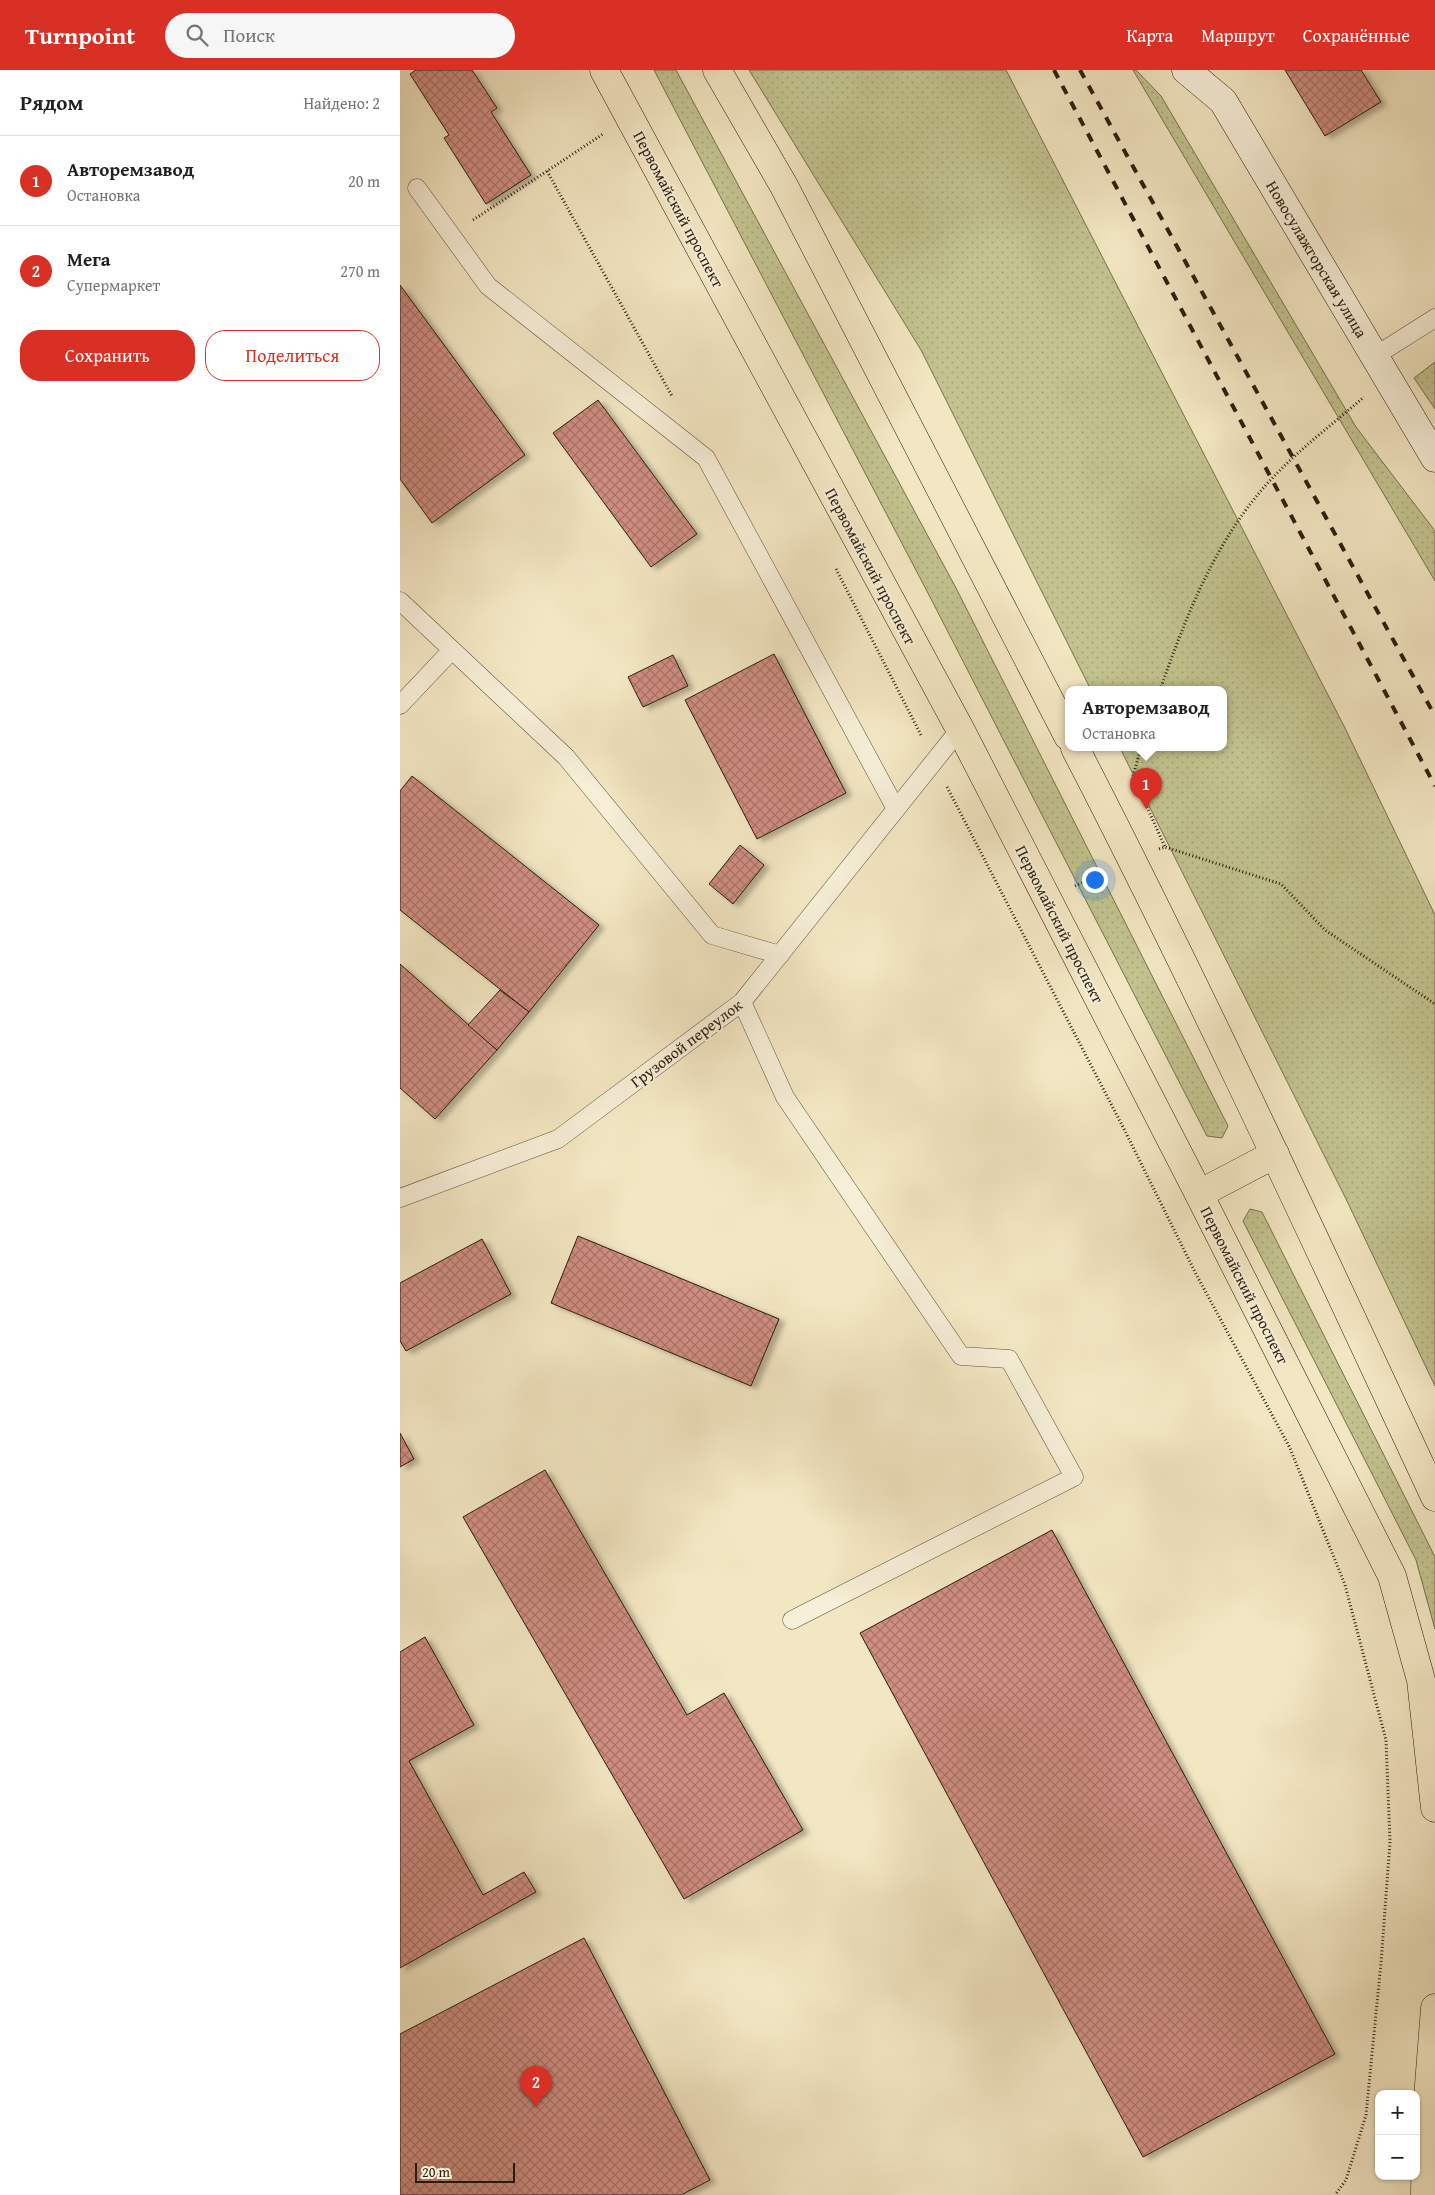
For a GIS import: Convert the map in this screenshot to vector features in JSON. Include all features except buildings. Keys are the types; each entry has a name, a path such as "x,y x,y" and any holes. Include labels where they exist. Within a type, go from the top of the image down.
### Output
{"main road":[{"name":"Первомайский проспект","path":"604,70 960,730 1199,1194 1392,1576 1421,1680 1435,1808"},
{"path":"716,70 784,186 1065,730"},
{"name":"Новосулажгорская улица","path":"1186,70 1223,101 1435,458"},
{"path":"1076,751 1133,860 1275,1154 1435,1497"},
{"path":"1199,1194 1275,1154"},
{"path":"1425,2195 1426,2123 1435,2008"}],"lane":[{"path":"417,188 488,286 706,458 896,809"},
{"path":"1381,367 1435,318"},
{"path":"400,601 566,757 712,935 780,954"},
{"path":"400,705 452,650"},
{"name":"Грузовой переулок","path":"400,1198 558,1139 742,1002 960,730"},
{"path":"742,1002 785,1097 961,1356 1009,1359 1074,1477 792,1620"}],"path":[{"path":"451,234 610,130"},
{"path":"547,171 672,397"},
{"path":"1161,686 1183,623 1215,558 1255,498 1381,367"},
{"path":"831,561 1124,1129 1196,1274 1290,1448 1345,1585 1386,1740 1390,1842 1381,1964 1366,2114 1346,2180 1335,2195"},
{"path":"1140,751 1133,776 1165,847 1281,884 1325,930 1435,1004"}],"green space":[{"path":"654,70 676,70 956,588 1228,1126 1222,1138 1207,1136 930,597"},
{"path":"749,70 1006,70 1344,726 1435,915 1435,1386 1347,1201 1122,751 1227,751 1227,686 1089,686 921,350"},
{"path":"1133,70 1136,70 1161,96 1356,427 1435,531 1435,581"},
{"path":"1435,362 1435,409 1414,378"},
{"path":"1250,1209 1262,1212 1435,1557 1435,1629 1416,1560 1243,1221"}],"railway":[{"path":"1054,70 1435,786"},
{"path":"1080,70 1435,716"}],"place":[{"name":"Авторемзавод","path":"1146,809"},
{"name":"Мега","path":"536,2107"}]}
